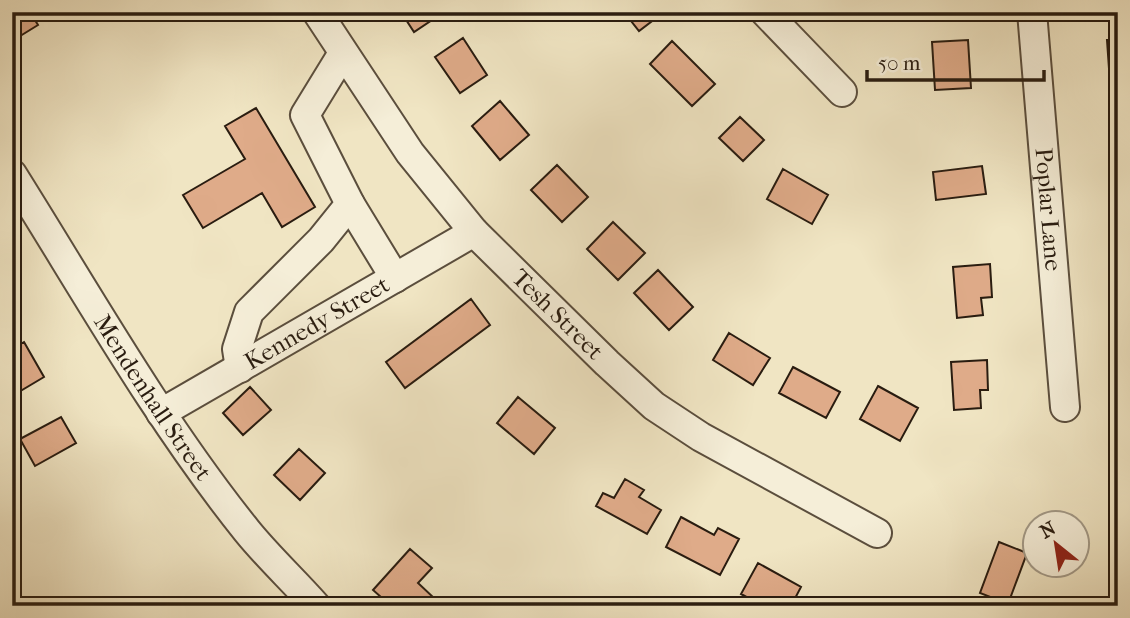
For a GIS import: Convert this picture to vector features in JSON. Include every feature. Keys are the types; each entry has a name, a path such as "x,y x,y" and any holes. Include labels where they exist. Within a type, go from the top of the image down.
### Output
{"street":[{"name":"Tesh Street","path":"317,12 410,153 474,232 607,363 654,405 701,437 877,533"},
{"path":"765,12 842,92"},
{"name":"Poplar Lane","path":"1032,12 1065,407"},
{"path":"343,53 305,115 350,204 395,278"},
{"name":"Mendenhall Street","path":"12,174 161,413 249,533 316,606"},
{"path":"240,368 237,349 250,312 321,240 350,204"},
{"name":"Kennedy Street","path":"161,413 474,232"}],"building":[{"path":"12,12 30,12 38,25 12,41"},
{"path":"401,12 444,12 414,32"},
{"path":"624,12 664,12 639,31"},
{"path":"463,38 487,75 460,93 435,57"},
{"path":"968,40 971,88 935,90 932,42"},
{"path":"1107,40 1118,40 1118,83 1110,83"},
{"path":"672,41 715,84 692,106 650,64"},
{"path":"500,101 529,135 500,160 472,126"},
{"path":"256,108 315,207 282,227 262,193 203,228 183,195 245,159 225,126"},
{"path":"740,117 764,140 743,161 719,138"},
{"path":"1113,138 1118,138 1118,176 1115,177"},
{"path":"557,165 588,197 562,222 531,190"},
{"path":"982,166 986,194 936,200 933,172"},
{"path":"783,169 828,195 812,224 767,199"},
{"path":"613,222 645,253 618,280 587,249"},
{"path":"990,264 992,297 981,298 983,315 957,318 953,267"},
{"path":"658,270 693,307 669,330 634,293"},
{"path":"471,299 490,325 405,388 386,362"},
{"path":"729,333 770,358 753,385 713,360"},
{"path":"24,342 44,377 12,396 12,349"},
{"path":"987,360 988,390 980,390 981,408 954,410 951,362"},
{"path":"793,367 840,392 826,418 779,393"},
{"path":"878,386 918,408 900,441 860,419"},
{"path":"250,387 271,410 243,435 223,413"},
{"path":"518,397 555,428 534,454 497,423"},
{"path":"61,417 76,443 35,466 20,439"},
{"path":"299,449 325,473 300,500 274,475"},
{"path":"625,479 644,490 639,497 661,510 647,534 596,506 603,493 614,498"},
{"path":"681,517 714,535 718,528 739,539 720,575 666,547"},
{"path":"999,542 1021,551 1021,569 1008,604 980,593"},
{"path":"410,549 432,568 418,583 434,598 427,606 391,606 373,590"},
{"path":"758,563 801,587 791,606 763,606 741,594"}]}
